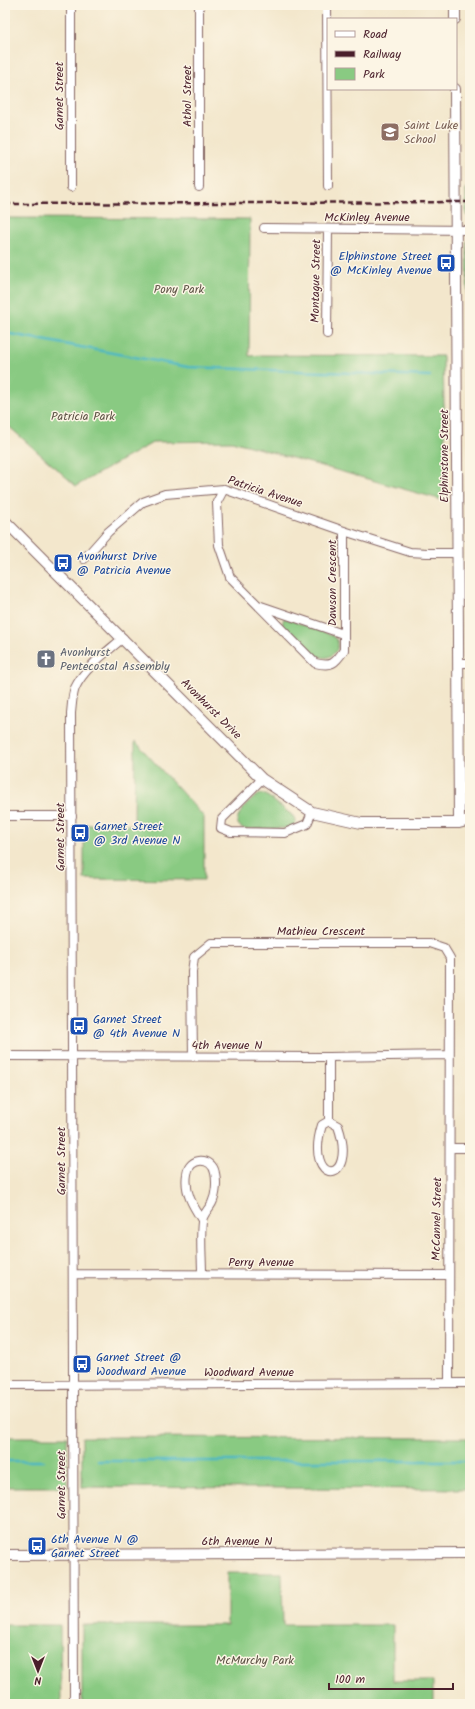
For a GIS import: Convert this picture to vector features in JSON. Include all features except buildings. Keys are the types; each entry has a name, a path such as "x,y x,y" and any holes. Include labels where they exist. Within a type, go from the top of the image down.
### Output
{"street":[{"name":"Garnet Street","path":"71,5 71,187"},
{"name":"Athol Street","path":"199,5 199,187"},
{"path":"327,5 327,18"},
{"path":"455,5 455,18"},
{"path":"327,90 328,186"},
{"name":"Elphinstone Street","path":"455,90 459,823"},
{"name":"McKinley Avenue","path":"264,228 470,230"},
{"name":"Montague Street","path":"327,334 328,229"},
{"name":"Patricia Avenue","path":"84,559 108,532 143,502 165,494 224,489 344,531 410,552 458,553"},
{"name":"Dawson Crescent","path":"224,489 216,502 219,545 230,577 314,663 325,666 336,662 344,650 344,531"},
{"name":"Avonhurst Drive","path":"5,521 262,779 312,812 361,823 459,823 470,820"},
{"name":"Dawson Crescent","path":"255,604 343,634"},
{"name":"Garnet Street","path":"74,1704 71,713 75,688 81,678 91,666 122,638"},
{"path":"458,663 470,663"},
{"path":"262,779 222,819 221,828 231,832 285,833 307,824 312,812"},
{"path":"5,816 72,816"},
{"name":"Avonhurst Drive","path":"459,823 470,827"},
{"name":"Mathieu Crescent","path":"193,1057 192,972 194,957 211,943 429,943 444,948 450,958 449,1055"},
{"name":"4th Avenue N","path":"5,1056 329,1057 449,1055"},
{"name":"McCannel Street","path":"449,1055 449,1383"},
{"path":"329,1057 329,1121"},
{"path":"329,1121 338,1126 343,1145 341,1165 338,1169 332,1172 325,1170 321,1165 318,1147 322,1125 329,1121"},
{"path":"450,1148 470,1148"},
{"path":"202,1220 191,1204 188,1190 187,1174 190,1166 197,1160 206,1160 213,1165 216,1189 213,1202 202,1220 202,1274"},
{"name":"Perry Avenue","path":"73,1274 448,1275"},
{"name":"Woodward Avenue","path":"5,1385 470,1383"},
{"name":"6th Avenue N","path":"5,1555 470,1553"}],"green space":[{"path":"466,188 470,188 470,219 466,215"},
{"path":"5,218 250,219 249,356 443,356 446,501 232,441 154,442 76,486 5,423"},
{"path":"467,241 470,241 470,395 468,361"},
{"path":"284,618 332,635 337,640 337,649 333,654 327,657 321,657 313,653 282,624"},
{"path":"135,741 204,817 204,880 84,879 84,825 134,825"},
{"path":"261,794 266,795 292,815 296,820 295,825 290,828 245,829 239,826 238,821 242,810 252,799"},
{"path":"5,1437 67,1437 67,1487 5,1487"},
{"path":"82,1437 470,1438 470,1489 82,1487"},
{"name":"McMurchy Park","path":"227,1573 282,1573 283,1625 393,1625 393,1681 433,1681 433,1704 82,1704 82,1625 227,1625"},
{"path":"5,1625 60,1625 61,1704 5,1704"}],"waterway":[{"path":"5,333 188,367 430,376"},
{"path":"5,1461 44,1461"},
{"path":"98,1461 470,1461"}],"railway":[{"path":"5,204 470,202"}],"place":[{"name":"Saint Luke School","path":"390,132"},
{"name":"Elphinstone Street @ McKinley Avenue","path":"446,263"},
{"name":"Avonhurst Drive @ Patricia Avenue","path":"63,563"},
{"name":"Avonhurst Pentecostal Assembly","path":"46,659"},
{"name":"Garnet Street @ 3rd Avenue N","path":"80,833"},
{"name":"Garnet Street @ 4th Avenue N","path":"79,1026"},
{"name":"Garnet Street @ Woodward Avenue","path":"82,1364"},
{"name":"6th Avenue N @ Garnet Street","path":"37,1546"}],"park label":[{"name":"Pony Park","path":"179,289"},
{"name":"Patricia Park","path":"83,416"}]}
